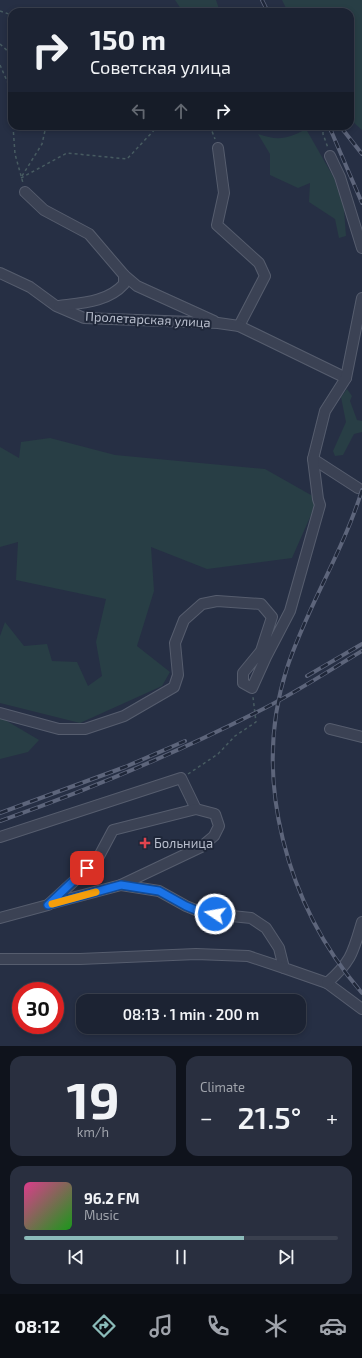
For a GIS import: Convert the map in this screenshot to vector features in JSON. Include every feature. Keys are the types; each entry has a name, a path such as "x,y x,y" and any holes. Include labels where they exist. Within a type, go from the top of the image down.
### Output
{"street":[{"path":"218,148 224,193 218,225 259,263 265,276 239,326"},
{"path":"330,156 340,177 362,248"},
{"path":"25,192 44,210 89,234 124,275"},
{"name":"Пролетарская улица","path":"0,273 30,287 56,306 84,318 218,323 239,326 346,378"},
{"name":"Пролетарская улица","path":"124,275 137,286 218,323"},
{"name":"Пролетарская улица","path":"56,306 99,300 116,293 124,284 124,275"},
{"path":"0,713 59,730 85,729 124,716 174,687 178,675 175,643 184,620 202,604 217,601 261,604 272,617 261,651 243,673 243,683 252,688 290,611 320,505 313,460 325,411 346,378 362,298"},
{"path":"313,460 358,488"},
{"path":"330,729 362,737"},
{"path":"0,837 181,778 196,809"},
{"path":"0,918 48,905 121,885 201,847 214,836 219,826 215,814 196,809 113,830 97,860 48,905"},
{"path":"121,885 159,891 186,906 203,913 251,918 266,928 279,948 284,968"},
{"path":"327,983 343,969 352,954 362,922"},
{"path":"0,958 80,959 196,954 248,956 327,983 362,1009"}],"path":[{"path":"0,44 8,51"},
{"path":"0,65 8,83"},
{"path":"13,130 15,154 25,192"},
{"path":"22,178 42,144 45,130"},
{"path":"22,178 66,153 127,159 154,130"},
{"path":"211,130 218,148"},
{"path":"323,130 330,156"},
{"path":"181,778 218,754 236,736 256,722 252,688"}],"shaded area":[{"path":"175,0 216,0 219,8 180,8"},
{"path":"282,0 362,0 362,130 354,123 354,8 286,8"},
{"path":"307,130 334,178 344,209 346,236 339,238 335,219 309,202 310,183 298,188 270,175 270,154 258,134 271,138 283,138"},
{"path":"347,389 352,396 350,401 357,420 362,421 362,432 354,434 343,455 335,456 333,451 346,422 341,397"},
{"path":"50,438 115,455 265,469 318,499 292,558 207,569 151,547 154,591 137,646 170,672 162,686 80,723 0,703 0,636 5,622 24,646 47,644 52,661 77,662 88,686 102,676 96,642 106,599 16,580 18,542 0,547 0,447 19,458 21,442"},
{"path":"0,717 39,740 28,752 0,759"}],"railway":[{"path":"262,0 266,8"},
{"path":"331,130 362,203"},
{"path":"343,130 362,154"},
{"path":"362,490 345,535 304,623 287,668 277,710 273,753 275,797 283,840 296,881 314,921 336,959 362,993"},
{"path":"307,676 362,644"},
{"path":"0,821 101,783 200,740 302,688 362,651"},
{"path":"0,813 125,767 185,741"}],"slow traffic":[{"path":"52,904 96,892"}],"place":[{"name":"Больница","path":"145,843"}],"route":[{"path":"87,868 48,905 121,885 159,891 186,906 203,913 215,914"}]}
